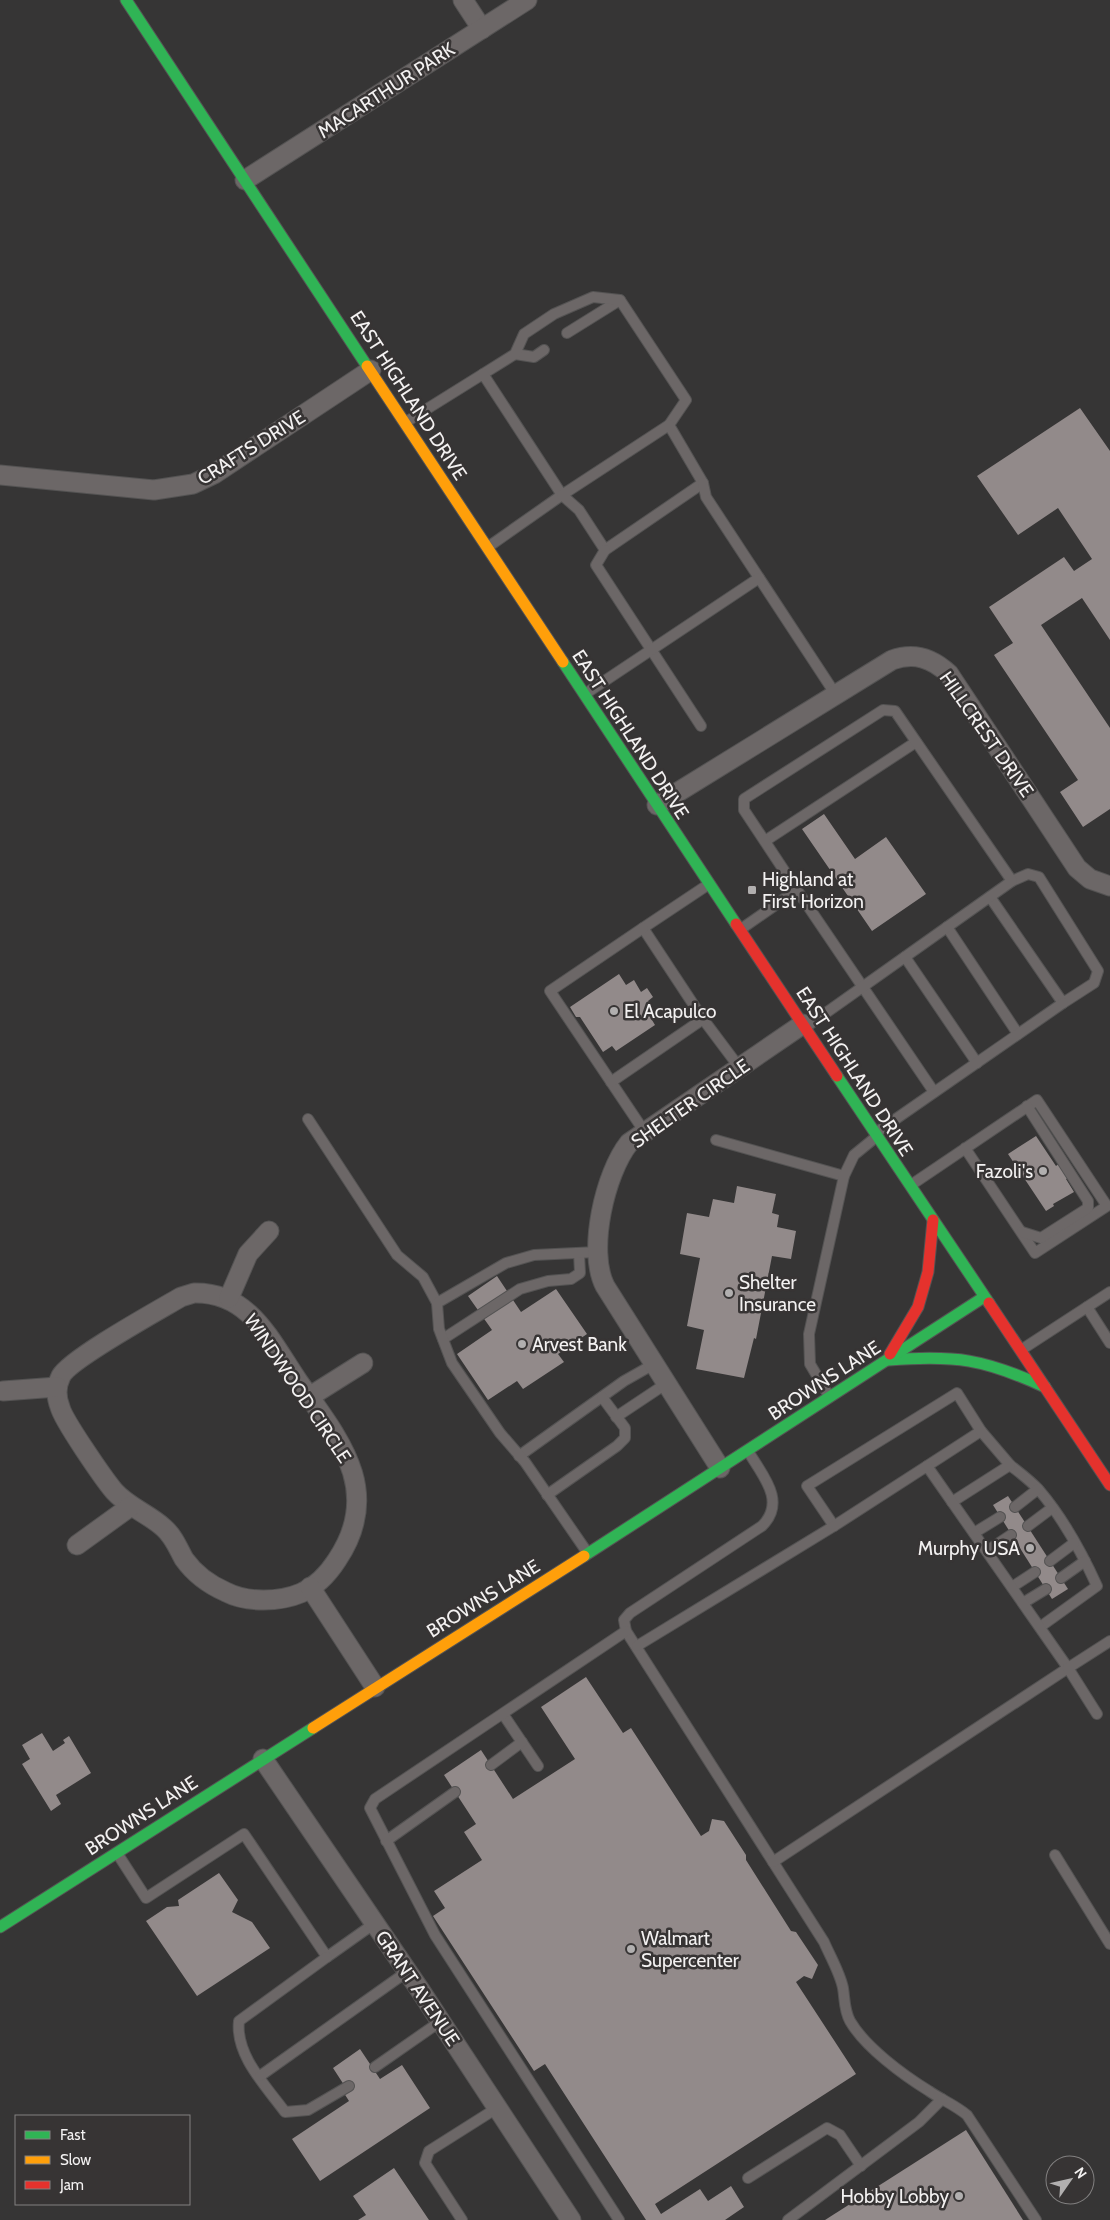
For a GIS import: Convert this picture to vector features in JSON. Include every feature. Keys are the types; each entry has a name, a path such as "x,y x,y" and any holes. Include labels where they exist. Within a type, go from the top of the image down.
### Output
{"main road":[{"name":"EAST HIGHLAND DRIVE","path":"126,0 657,805 1109,1482"},
{"path":"887,1360 918,1307 928,1272 933,1220"},
{"name":"BROWNS LANE","path":"0,1927 588,1553 984,1297"},
{"path":"887,1360 943,1357 978,1361 1008,1370 1045,1387"}],"street":[{"path":"463,0 482,30"},
{"name":"MACARTHUR PARK","path":"245,180 527,0"},
{"name":"CRAFTS DRIVE","path":"0,475 154,490 193,484 214,474 371,370"},
{"name":"HILLCREST DRIVE","path":"657,805 892,660 905,656 918,656 941,667 949,674 1077,868 1090,879 1110,886"},
{"name":"SHELTER CIRCLE","path":"720,1468 605,1286 597,1262 588,1253 597,1234 613,1172 621,1153 644,1131 738,1067 805,1026"},
{"path":"229,1298 248,1254 269,1231"},
{"name":"WINDWOOD CIRCLE","path":"194,1293 207,1293 229,1298 254,1317 349,1458 357,1496 356,1519 345,1548 334,1567 324,1578 302,1592 283,1598 243,1599 228,1594 199,1575 185,1560 166,1529 131,1506 114,1491 60,1410 57,1387 69,1366 181,1297 194,1293"},
{"path":"309,1397 363,1363"},
{"path":"2,1391 57,1387"},
{"path":"76,1545 131,1506"},
{"path":"310,1587 376,1687"},
{"name":"GRANT AVENUE","path":"263,1759 408,1971 498,2108 564,2218"}],"lane":[{"path":"406,422 515,354 524,334 554,314 593,297 620,300"},
{"path":"567,334 620,300"},
{"path":"487,547 669,425 686,400 620,300"},
{"path":"515,354 534,357 544,350"},
{"path":"483,374 562,495 579,510 605,550"},
{"path":"669,425 703,483 706,497 836,695"},
{"path":"702,726 596,565 605,550 703,483"},
{"path":"585,695 759,578"},
{"path":"934,1092 862,988 744,810 744,799 883,710 895,711 1012,882"},
{"path":"765,841 916,742"},
{"path":"805,1026 1012,882 1028,874 1039,877 1098,971 1094,982 934,1092 854,1155 844,1176 809,1334 810,1364 829,1397"},
{"path":"644,1131 550,991 710,884"},
{"path":"741,930 798,890"},
{"path":"990,897 1063,1003"},
{"path":"947,927 1018,1034"},
{"path":"643,928 703,1019 738,1067"},
{"path":"905,957 977,1063"},
{"path":"611,1082 703,1019"},
{"path":"910,1185 1027,1106 1037,1100 1107,1206 1035,1253 965,1148"},
{"path":"1021,1231 1041,1238 1088,1208 1088,1201 1027,1106"},
{"path":"308,1119 397,1255 423,1278 437,1303 439,1329 452,1363 500,1434 548,1495 588,1553"},
{"path":"716,1140 844,1176"},
{"path":"437,1303 506,1262 534,1255 588,1253 580,1273 571,1279 548,1281 520,1289 443,1339"},
{"path":"1020,1351 1110,1292"},
{"path":"1087,1308 1110,1343"},
{"path":"519,1456 624,1380 654,1364"},
{"path":"616,1417 667,1383"},
{"path":"834,1526 807,1486 957,1393 981,1431 1010,1465 1038,1489 1052,1508 1086,1561 1096,1586 1040,1627"},
{"path":"548,1495 617,1446 625,1438 624,1428 602,1397"},
{"path":"637,1646 834,1526 981,1431"},
{"path":"747,1450 767,1484 775,1503 770,1517 762,1526 630,1613 624,1620 626,1631 824,1942 843,1988 843,2002 859,2036 916,2084 956,2105 967,2115 1036,2220"},
{"path":"952,1502 1010,1465"},
{"path":"927,1466 1040,1627 1098,1714"},
{"path":"1015,1507 1038,1489"},
{"path":"1028,1526 1052,1508"},
{"path":"974,1533 1000,1517"},
{"path":"987,1551 1011,1535"},
{"path":"1050,1561 1074,1543"},
{"path":"1061,1578 1086,1561"},
{"path":"1012,1587 1035,1572"},
{"path":"1023,1603 1046,1589"},
{"path":"619,2220 435,1935 370,1808 375,1799 626,1631"},
{"path":"773,1862 1110,1641"},
{"path":"503,1714 538,1766"},
{"path":"491,1765 522,1742"},
{"path":"386,1841 455,1792"},
{"path":"116,1852 146,1898 244,1834 328,1957"},
{"path":"1054,1856 1110,1944"},
{"path":"349,2086 308,2110 285,2112 244,2054 237,2036 239,2021 375,1923"},
{"path":"260,2076 408,1971"},
{"path":"375,2067 440,2021"},
{"path":"788,2220 919,2122 942,2099"},
{"path":"462,2220 425,2163 429,2151 498,2108"},
{"path":"748,2178 827,2128 840,2135 861,2166"}],"building":[{"path":"1080,408 1110,451 1110,640 1082,598 1041,625 1110,728 1110,809 1083,827 1060,792 1078,780 994,655 1013,643 989,607 1064,557 1074,571 1092,559 1058,508 1018,535 977,476"},
{"path":"824,814 855,859 886,837 926,894 872,931 802,829"},
{"name":"El Acapulco","path":"619,974 626,985 634,980 641,992 647,988 653,997 648,1001 658,1016 652,1020 655,1025 616,1051 612,1046 603,1052 580,1017 576,1017 570,1007"},
{"name":"Fazoli's","path":"1036,1136 1056,1166 1061,1162 1070,1177 1066,1179 1074,1192 1053,1204 1054,1206 1046,1211 1008,1154"},
{"name":"Shelter Insurance","path":"737,1186 776,1194 772,1213 779,1215 777,1227 796,1231 791,1259 772,1256 756,1339 754,1338 744,1378 696,1369 704,1330 687,1326 700,1258 680,1254 687,1213 709,1217 713,1199 734,1203"},
{"name":"Arvest Bank","path":"497,1276 521,1312 556,1289 587,1334 558,1354 564,1362 523,1389 517,1381 488,1400 457,1354 492,1330 468,1296"},
{"name":"Murphy USA","path":"1008,1496 1068,1589 1052,1599 993,1505"},
{"name":"Walmart Supercenter","path":"586,1677 623,1733 631,1728 701,1836 709,1831 712,1819 724,1821 791,1931 796,1932 818,1965 812,1979 804,1976 796,1982 856,2074 655,2204 661,2214 700,2189 708,2201 731,2186 744,2207 725,2220 646,2220 545,2064 534,2071 433,1916 445,1908 434,1891 482,1860 464,1832 476,1824 444,1775 481,1750 513,1799 575,1759 541,1707"},
{"path":"42,1733 53,1751 65,1743 63,1740 69,1736 91,1773 56,1795 61,1804 51,1811 22,1764 30,1759 22,1745"},
{"path":"219,1873 238,1900 232,1912 252,1922 270,1948 197,1996 146,1921 167,1907 179,1906 178,1900"},
{"path":"360,2049 380,2079 402,2065 430,2108 320,2181 292,2139 349,2101 342,2090 346,2088 333,2068"},
{"path":"966,2130 1023,2220 825,2220"},
{"path":"394,2168 429,2220 358,2220 366,2215 353,2196"}],"traffic: fast":[{"path":"126,0 367,366"},
{"path":"563,662 736,924"},
{"path":"837,1076 989,1303"},
{"path":"584,1556 984,1297"},
{"path":"889,1360 933,1358 969,1361 1004,1370 1045,1387"},
{"path":"0,1927 313,1728"}],"traffic: slow":[{"path":"367,366 563,662"},
{"path":"313,1728 584,1556"}],"traffic: jam":[{"path":"736,924 837,1076"},
{"path":"890,1354 918,1307 928,1272 933,1220"},
{"path":"989,1303 1110,1485"}],"place":[{"name":"Highland at First Horizon","path":"752,890"},
{"name":"El Acapulco","path":"614,1011"},
{"name":"Fazoli's","path":"1043,1171"},
{"name":"Shelter Insurance","path":"729,1293"},
{"name":"Arvest Bank","path":"522,1344"},
{"name":"Murphy USA","path":"1030,1548"},
{"name":"Walmart Supercenter","path":"631,1949"},
{"name":"Hobby Lobby","path":"959,2196"}]}
